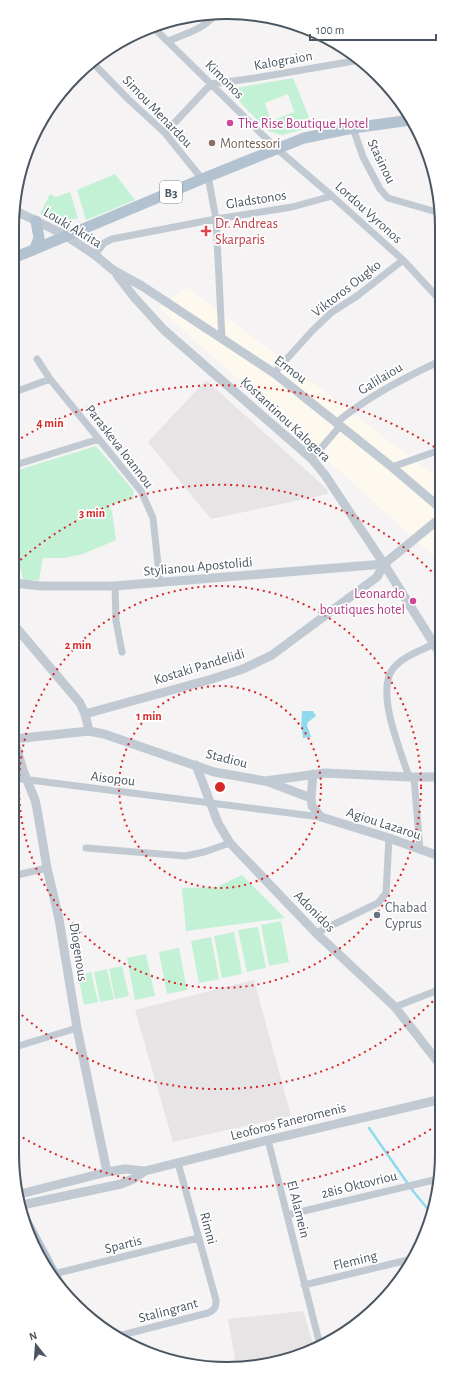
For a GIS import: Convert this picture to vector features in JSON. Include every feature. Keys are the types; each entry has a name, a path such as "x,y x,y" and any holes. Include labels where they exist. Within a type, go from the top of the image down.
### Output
{"main road":[{"name":"B3","path":"19,256 65,235 276,148 304,138 353,128 406,121"},
{"path":"36,221 39,238 36,248"}],"street":[{"path":"168,41 199,28 211,19"},
{"name":"Kimonos","path":"157,31 276,148"},
{"name":"Kalograion","path":"211,84 353,61"},
{"name":"Simou Menardou","path":"96,66 128,99 165,133 205,178"},
{"path":"165,133 211,84"},
{"name":"Stasinou","path":"353,128 363,157 380,189 388,198 435,211"},
{"name":"Lordou Vyronos","path":"276,148 403,260 435,295"},
{"path":"205,178 216,219 222,338"},
{"name":"Gladstonos","path":"95,255 104,244 112,238 292,207 332,196"},
{"name":"Louki Akrita","path":"19,213 65,235 95,255 113,270"},
{"name":"Viktoros Ougko","path":"274,373 313,330 332,312 357,296 403,260"},
{"name":"Ermou","path":"113,270 142,286 274,373 392,467 435,504"},
{"name":"Kostantinou Kalogera","path":"113,270 134,297 164,330 312,459 325,475 384,564 435,645"},
{"path":"134,297 136,292 142,286"},
{"name":"Paraskeva Ioannou","path":"37,359 50,379 141,491 153,518 160,583"},
{"name":"Galilaiou","path":"312,459 338,424 350,412 406,378 435,364"},
{"path":"19,391 50,379"},
{"path":"19,464 99,439"},
{"path":"392,467 435,452"},
{"name":"Kostaki Pandelidi","path":"85,714 212,679 242,669 272,655 377,577 384,564 435,522"},
{"name":"Stylianou Apostolidi","path":"19,584 42,586 115,586 384,564"},
{"path":"115,586 116,621 122,652"},
{"path":"19,631 80,703 85,714 89,731"},
{"path":"420,850 412,777 390,718 387,699 388,683 392,670 403,660 435,649"},
{"name":"Stadiou","path":"19,738 89,731 104,734 214,772 265,781 325,773 435,777"},
{"name":"Diogenous","path":"19,756 35,800 47,868 59,919 77,1028 107,1172"},
{"name":"Adonidos","path":"196,765 209,803 218,823 230,843 316,933 396,1008 435,1058"},
{"path":"313,774 311,798 312,806 314,811 321,817"},
{"name":"Aisopou","path":"19,779 209,803"},
{"path":"265,781 311,798"},
{"name":"Agiou Lazarou","path":"209,803 321,817 389,838 435,855"},
{"path":"316,933 378,903 386,893 389,838"},
{"path":"86,848 185,856 204,852 230,843"},
{"path":"19,875 47,868"},
{"path":"396,1008 435,991"},
{"path":"19,1046 77,1028"},
{"name":"Leoforos Faneromenis","path":"23,1193 107,1172 125,1169 145,1171 435,1101"},
{"name":"El Alamein","path":"268,1140 319,1341"},
{"name":"Rimni","path":"178,1163 216,1300"},
{"name":"Leoforos Faneromenis","path":"25,1204 121,1184 133,1179 145,1171"},
{"name":"28is Oktovriou","path":"287,1215 433,1180"},
{"name":"Spartis","path":"56,1273 198,1238"},
{"name":"Fleming","path":"304,1285 406,1261"},
{"name":"Stalingrant","path":"124,1335 208,1313 216,1306 216,1300"}],"shaded area":[{"path":"187,287 435,476 435,557 159,308"},
{"path":"206,380 327,489 328,494 211,519 148,442"},
{"path":"254,980 291,1116 173,1142 135,1010"},
{"path":"303,1311 313,1344 294,1351 268,1358 230,1362 235,1359 228,1319"}],"green space":[{"path":"293,78 313,127 282,135 268,131 235,97 232,91 236,88","holes":["288,94 294,112 271,121 265,103"]},
{"path":"115,174 135,200 86,220 77,190"},
{"path":"70,192 78,218 63,220 54,219 40,214 50,194 56,197"},
{"path":"96,446 134,491 133,499 109,505 112,512 116,540 83,554 64,558 43,558 39,580 23,580 19,560 19,470"},
{"path":"242,875 285,918 186,931 182,888 217,887"},
{"path":"281,921 289,962 269,966 261,925"},
{"path":"258,927 266,968 247,972 238,930"},
{"path":"234,932 242,974 222,978 214,936"},
{"path":"211,937 219,979 199,983 191,941"},
{"path":"179,948 187,990 167,994 159,952"},
{"path":"146,954 155,996 135,1000 127,958"},
{"path":"122,966 129,996 115,999 109,969"},
{"path":"107,969 114,999 100,1002 94,972"},
{"path":"91,972 98,1002 84,1005 78,975"}],"water":[{"path":"302,711 313,711 316,716 308,722 307,725 311,737 303,738 301,728"}],"waterway":[{"path":"369,1128 413,1191 428,1209"}],"place":[{"name":"The Rise Boutique Hotel","path":"230,123"},
{"name":"Montessori","path":"212,143"},
{"name":"Dr. Andreas Skarparis","path":"206,231"},
{"name":"Leonardo boutiques hotel","path":"413,601"},
{"name":"Chabad Cyprus","path":"377,915"}]}
